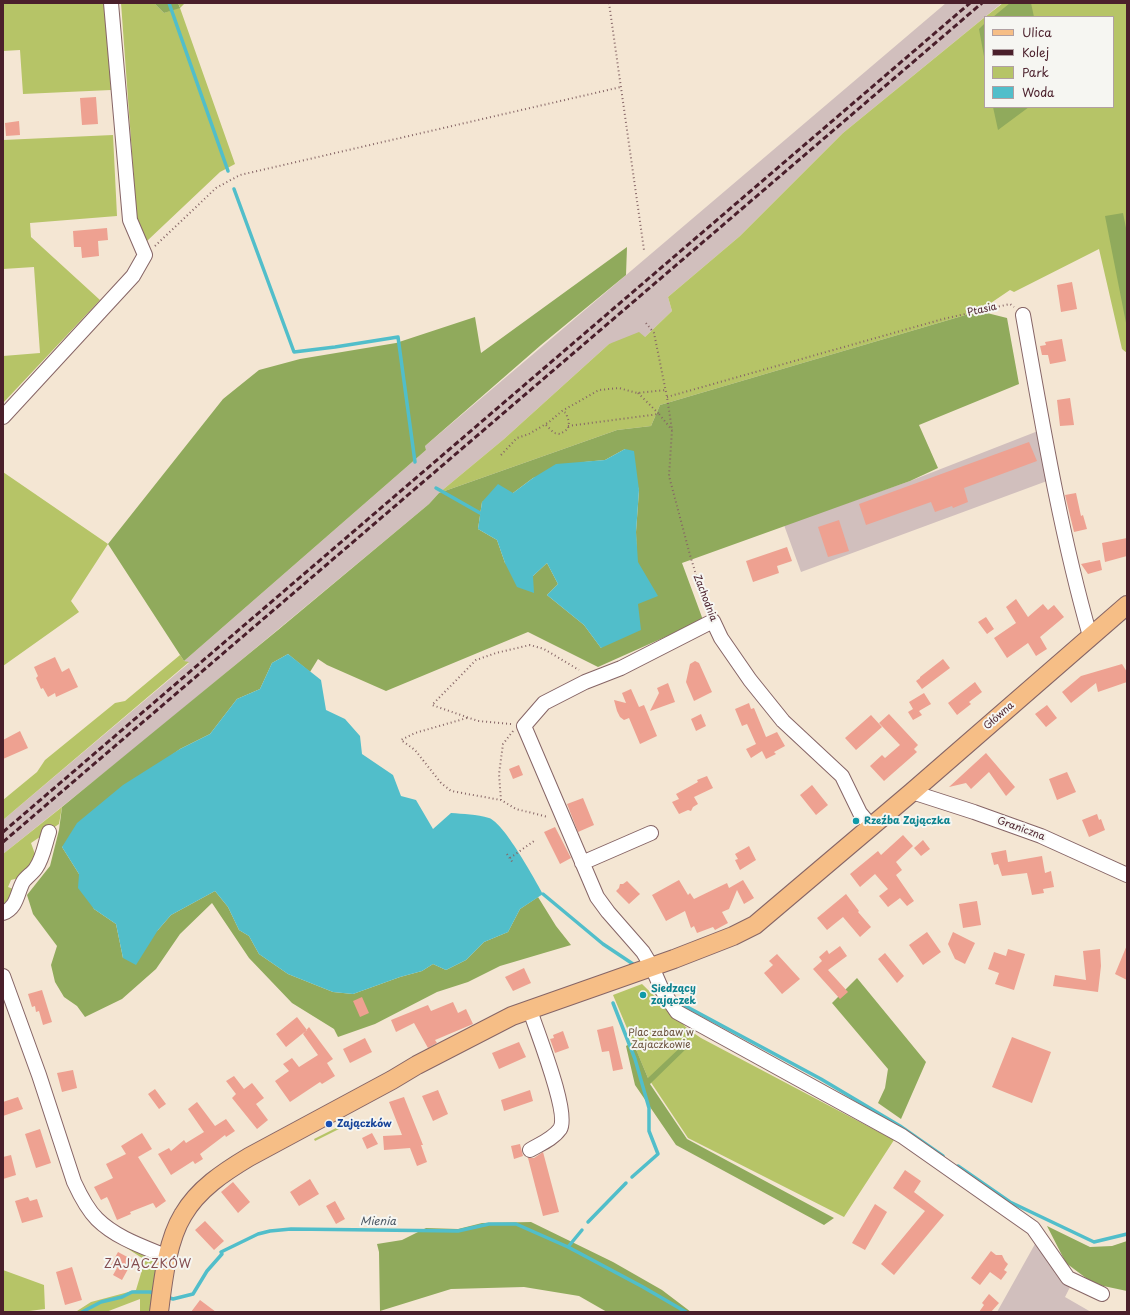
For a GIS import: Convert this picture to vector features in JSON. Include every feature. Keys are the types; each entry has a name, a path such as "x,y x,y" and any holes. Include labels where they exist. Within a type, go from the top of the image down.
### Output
{"main road":[{"name":"Główna","path":"159,1311 162,1288 172,1241 183,1215 194,1200 226,1171 417,1065 506,1019 652,967 733,936 755,924 912,792 1090,636 1126,609"}],"street":[{"path":"3,417 133,276 145,255 130,220 112,3"},
{"path":"1023,315 1053,481 1081,606 1090,636"},
{"path":"713,621 621,668 544,703 524,726 597,897 643,952 652,967 662,990 677,1012 902,1136 1033,1228 1068,1278 1102,1294"},
{"name":"Zachodnia","path":"713,621 721,638 750,680 783,721 842,776 860,813 871,826"},
{"name":"Graniczna","path":"912,792 1041,836 1127,875"},
{"path":"3,913 15,903 24,882 36,868 42,856 49,832"},
{"path":"582,863 651,833"},
{"path":"3,976 39,1075 74,1182 81,1196 97,1219 110,1229 124,1238 168,1257"},
{"path":"530,1010 556,1088 561,1112 561,1127 558,1131 530,1150"}],"path":[{"path":"610,3 644,250"},
{"path":"145,255 216,188 240,175 621,88"},
{"name":"Ptasia","path":"667,396 950,317 1010,304 1023,315"},
{"name":"Zachodnia","path":"646,323 654,333 667,396 672,430 669,476 690,555 701,591 713,621"},
{"path":"501,455 517,438 529,434 546,424 562,411 599,390 619,388 637,393 666,390"},
{"path":"637,393 659,414 672,430"},
{"path":"546,424 554,433 560,434 568,429 569,422 566,413 562,411"},
{"path":"568,426 659,414"},
{"path":"501,800 499,774 503,744 517,725 478,721 432,705 476,660 496,652 530,645 544,649 594,679"},
{"path":"468,718 415,733 401,740 415,750 441,784 451,791 501,800 516,809 555,818 563,818"},
{"path":"510,858 534,841"},
{"path":"507,854 513,863"}],"shaded area":[{"path":"946,3 1002,3 986,16 984,16 984,18 843,133 740,236 668,297 672,311 645,337 609,344 504,439 439,493 429,504 145,740 3,854 3,820 189,663 184,661 426,450 425,446"},
{"path":"1038,431 1047,481 801,572 784,525 910,481"},
{"path":"1035,1244 1071,1285 1065,1297 1091,1312 997,1312"}],"green space":[{"path":"3,3 106,3 111,90 23,94 20,50 3,51"},
{"path":"121,3 154,3 164,13 180,7 178,3 185,3 180,8 235,164 220,172 147,241 137,222"},
{"path":"154,3 178,3 180,8 164,13"},
{"path":"1003,3 1127,3 1127,353 1122,349 1099,249 1014,292 1010,290 979,311 660,405 651,426 617,430 439,493 504,439 609,344 639,332 645,337 672,311 668,297 740,236 843,133 984,18 984,108 1114,108 1114,16 986,16"},
{"path":"1010,3 1031,3 1034,16 994,16"},
{"path":"984,24 984,56 979,29"},
{"path":"993,108 1028,108 998,130"},
{"path":"113,135 117,216 30,223 31,237 100,300 3,403 3,356 40,353 34,267 3,269 3,140"},
{"path":"1123,213 1127,233 1127,328 1105,216"},
{"path":"627,247 626,275 541,345 425,446 426,450 184,661 108,544 223,399 259,370 300,359 396,343 475,317 481,353"},
{"path":"979,311 1007,318 1019,384 919,425 938,468 910,481 682,563 703,620 598,667 528,632 386,691 327,665 318,659 310,672 288,654 272,663 260,689 237,699 210,734 180,749 164,761 62,847 79,874 94,909 116,924 123,958 158,930 171,915 215,891 228,907 239,930 249,936 259,954 288,974 333,992 353,994 400,977 422,971 433,964 446,970 466,960 484,942 508,932 520,909 538,897 556,926 571,945 500,966 468,982 437,992 375,1024 338,1037 334,1029 292,1003 249,958 212,903 180,934 156,969 122,999 85,1017 77,1006 64,997 55,982 51,965 57,946 33,914 27,895 50,866 59,830 62,807 278,630 429,504 439,493 617,430 651,426 660,405","holes":["625,449 639,490 636,532 638,604 601,648 584,625 547,595 558,584 547,563 533,576 505,563 497,540 478,529 482,502 513,493 533,478 584,462 605,460"]},
{"path":"3,472 108,544 71,601 79,612 3,666"},
{"path":"180,655 184,661 189,662 3,820 3,800 37,772 45,760 115,703 125,701"},
{"path":"62,807 59,824 31,843 35,854 31,864 27,872 11,880 8,887 16,890 3,908 3,854"},
{"path":"857,978 926,1062 901,1119 878,1103 885,1088 888,1069 832,1003"},
{"name":"Plac zabaw w Zajaczkowie","path":"642,984 689,1030 701,1038 894,1140 844,1217 688,1138 648,1078 613,995"},
{"path":"633,1042 648,1078 686,1042 689,1046 650,1084 687,1139 834,1218 824,1225 676,1145 635,1085 626,1046"},
{"path":"346,1123 347,1125 315,1141 314,1139"},
{"path":"531,1222 613,1262 662,1290 691,1312 607,1312 579,1296 524,1287 451,1289 380,1311 379,1252 377,1244 402,1240 426,1228 458,1229 482,1223"},
{"path":"1047,1226 1090,1247 1112,1246 1127,1241 1127,1291 1094,1284 1066,1263"},
{"path":"120,1239 153,1256 159,1264 152,1312 140,1312 140,1299 106,1312 66,1312 77,1311 91,1302 136,1290 145,1260 119,1243"},
{"path":"3,1270 44,1285 45,1309 21,1312 3,1312"}],"water":[{"path":"625,449 634,451 639,490 636,532 638,562 658,596 638,604 641,630 601,648 584,625 547,595 558,584 547,563 533,576 534,593 517,587 505,563 497,540 478,529 482,502 498,484 513,493 533,478 556,464 605,460"},
{"path":"288,654 321,680 326,710 345,719 360,736 362,754 393,775 401,796 416,800 433,829 451,813 475,815 489,818 495,822 510,840 543,894 520,909 508,932 484,942 466,960 446,970 433,964 422,971 400,977 353,994 333,992 288,974 259,954 249,936 239,930 228,907 215,891 171,915 158,930 136,965 123,958 116,924 94,909 78,888 79,874 62,847 77,823 123,785 180,749 210,734 237,699 260,689 272,663"}],"building":[{"path":"96,97 98,124 82,125 80,98"},
{"path":"19,121 20,135 6,136 5,123"},
{"path":"107,228 108,240 98,241 99,256 82,258 81,247 74,247 73,231"},
{"path":"1072,282 1077,309 1061,312 1057,285"},
{"path":"1062,339 1066,361 1050,364 1048,355 1042,355 1040,346 1046,345 1045,342"},
{"path":"1070,398 1074,425 1060,426 1057,400"},
{"path":"1029,442 1037,461 964,488 968,502 953,508 952,506 935,512 931,502 866,525 859,504"},
{"path":"1076,493 1081,516 1083,515 1087,529 1074,532 1065,495"},
{"path":"839,520 849,551 828,557 818,527"},
{"path":"1127,538 1127,556 1105,562 1102,543"},
{"path":"787,547 792,561 777,566 779,573 753,582 746,561"},
{"path":"1100,560 1102,570 1088,574 1081,564"},
{"path":"1016,599 1028,617 1043,604 1048,610 1054,605 1064,617 1040,637 1047,649 1036,656 1028,643 1007,658 994,638 1016,623 1006,607"},
{"path":"986,617 994,629 987,634 978,622"},
{"path":"55,657 62,672 69,668 78,687 56,697 55,693 48,697 43,688 41,689 36,678 38,676 34,667"},
{"path":"943,659 950,668 922,689 916,681"},
{"path":"695,661 699,663 712,692 694,701 686,682 690,664"},
{"path":"1122,664 1127,672 1127,682 1098,692 1096,683 1071,703 1062,692 1081,676"},
{"path":"975,682 982,692 969,702 971,704 957,715 948,703"},
{"path":"668,683 675,702 650,711 659,693 657,688"},
{"path":"631,689 639,707 644,705 657,736 640,744 629,718 624,720 620,717 614,700 626,703 622,693"},
{"path":"924,693 931,704 919,711 922,715 913,720 908,712 913,709 909,702"},
{"path":"749,703 751,709 754,708 766,737 777,732 785,746 774,752 776,754 766,759 762,751 751,758 746,749 756,744 747,724 742,726 735,709"},
{"path":"1047,705 1057,718 1046,727 1035,714"},
{"path":"701,714 706,726 696,731 691,719"},
{"path":"889,714 918,745 914,749 917,752 884,781 870,766 882,755 885,758 900,745 879,723"},
{"path":"871,715 882,727 856,750 845,738"},
{"path":"20,731 28,748 3,759 3,740"},
{"path":"986,753 1015,787 1006,796 989,772 971,789 966,783 949,787"},
{"path":"519,765 523,775 513,779 509,769"},
{"path":"1067,772 1076,792 1057,800 1049,779"},
{"path":"707,776 713,788 694,797 698,804 693,807 691,811 688,810 679,814 672,802 679,799 676,794 698,782 697,780"},
{"path":"812,785 828,805 816,815 800,795"},
{"path":"583,798 594,825 578,832 567,804"},
{"path":"1097,814 1099,820 1101,819 1105,830 1089,837 1082,820"},
{"path":"555,827 571,858 560,864 544,832"},
{"path":"903,835 913,846 896,862 902,870 896,875 914,901 907,906 900,898 888,907 879,896 888,889 875,874 860,887 850,874 878,851 881,855"},
{"path":"923,840 930,849 921,856 914,848"},
{"path":"749,846 756,860 740,870 735,860 738,859 735,854"},
{"path":"1006,850 1008,862 1042,856 1045,873 1051,871 1054,887 1043,889 1044,893 1032,895 1027,873 1002,876 998,864 994,865 991,853"},
{"path":"679,880 688,895 690,893 694,899 727,883 729,888 743,880 754,898 744,904 737,890 729,909 722,912 728,923 715,930 713,927 697,933 694,926 691,928 685,911 666,921 652,895"},
{"path":"627,881 640,894 629,904 616,891 620,884"},
{"path":"846,894 859,911 858,912 871,927 860,937 843,917 827,930 817,918"},
{"path":"977,901 981,925 963,928 959,904"},
{"path":"927,932 941,952 923,965 909,945"},
{"path":"953,932 975,943 965,964 955,959 948,944"},
{"path":"1127,945 1127,980 1115,974"},
{"path":"840,946 847,956 828,970 848,992 840,999 813,969 822,961 819,957 827,950 829,954"},
{"path":"1008,949 1025,954 1014,990 995,984 999,973 988,969 994,952 1006,956"},
{"path":"1100,949 1101,966 1098,992 1053,986 1055,975 1086,980 1083,951"},
{"path":"885,953 904,976 897,983 878,959"},
{"path":"777,954 800,979 782,994 764,973 773,965 769,961"},
{"path":"524,968 531,983 513,991 505,977"},
{"path":"42,990 52,1022 43,1025 39,1011 36,1012 35,1006 32,1007 28,994"},
{"path":"362,997 369,1013 360,1017 353,1001"},
{"path":"453,1002 458,1013 466,1009 473,1024 435,1040 437,1043 428,1048 414,1023 396,1032 391,1020 428,1005 431,1011"},
{"path":"297,1017 307,1030 286,1047 276,1034"},
{"path":"613,1026 623,1069 613,1071 609,1051 602,1052 597,1030"},
{"path":"309,1027 333,1059 327,1063 335,1076 322,1084 320,1082 290,1102 275,1081 289,1071 283,1064 292,1058 299,1067 318,1055 303,1034"},
{"path":"563,1031 569,1048 555,1053 550,1039 554,1038 553,1035"},
{"path":"1012,1037 1051,1052 1032,1103 992,1087"},
{"path":"365,1038 372,1052 350,1063 343,1049"},
{"path":"519,1042 526,1057 499,1069 492,1053"},
{"path":"73,1070 77,1088 62,1092 57,1073"},
{"path":"234,1076 244,1089 252,1083 264,1098 256,1104 268,1120 257,1129 232,1098 236,1094 226,1081"},
{"path":"155,1089 166,1104 159,1109 148,1094"},
{"path":"438,1090 448,1114 433,1121 422,1096"},
{"path":"530,1090 533,1101 504,1111 501,1100"},
{"path":"18,1097 23,1109 3,1116 3,1102"},
{"path":"404,1097 423,1145 421,1145 427,1162 417,1166 410,1148 384,1150 383,1136 402,1135 389,1102"},
{"path":"197,1102 215,1126 226,1119 235,1131 226,1137 225,1135 200,1154 203,1159 195,1164 193,1161 171,1175 158,1154 169,1148 171,1151 184,1140 186,1143 204,1132 188,1109"},
{"path":"40,1129 51,1163 36,1168 25,1134"},
{"path":"142,1133 152,1149 138,1157 166,1201 156,1208 153,1203 130,1212 131,1214 117,1220 107,1197 101,1200 94,1187 113,1178 106,1164 126,1154 121,1146"},
{"path":"372,1133 378,1144 367,1149 362,1138"},
{"path":"520,1144 523,1156 514,1159 511,1146"},
{"path":"543,1152 559,1212 543,1216 528,1158 534,1158"},
{"path":"11,1155 16,1175 3,1179 3,1157"},
{"path":"905,1170 921,1181 914,1192 944,1215 894,1275 881,1264 925,1211 893,1188"},
{"path":"310,1179 319,1194 299,1206 290,1192"},
{"path":"233,1182 250,1202 238,1213 221,1192"},
{"path":"28,1197 30,1201 37,1199 43,1217 22,1223 15,1201"},
{"path":"335,1201 345,1219 336,1224 326,1206"},
{"path":"875,1204 887,1212 865,1250 852,1243"},
{"path":"205,1221 224,1241 214,1250 195,1230"},
{"path":"991,1251 996,1255 1002,1255 1008,1264 1004,1270 1007,1272 1001,1280 990,1272 980,1285 971,1278"},
{"path":"118,1252 133,1260 122,1280 113,1275 117,1268 111,1265"},
{"path":"72,1267 82,1300 65,1305 56,1272"},
{"path":"989,1294 999,1303 991,1312 979,1312 984,1305 982,1303"},
{"path":"200,1300 216,1312 191,1312"}],"waterway":[{"path":"169,3 228,171"},
{"path":"234,189 294,352 398,337 415,462"},
{"path":"436,488 480,513"},
{"path":"543,894 603,944 636,966"},
{"path":"678,1002 821,1079 900,1126 943,1156"},
{"path":"613,1003 635,1059 649,1108 649,1131 658,1154 632,1177"},
{"path":"958,1166 1010,1202 1094,1242 1127,1234"},
{"path":"588,1222 626,1183"},
{"name":"Mienia","path":"167,1297 173,1299 193,1294 207,1271 222,1254 221,1252 258,1234 270,1231 291,1229 458,1231 489,1224 516,1224 568,1247 686,1312"},
{"path":"568,1247 582,1230"},
{"name":"Mienia","path":"82,1312 101,1302 122,1297 132,1292 150,1292 157,1294"}],"railway":[{"path":"3,832 970,3"},
{"path":"3,842 982,3"}],"place":[{"name":"Rzeźba Zajączka","path":"856,821"},
{"name":"Siedzący zajączek","path":"643,995"},
{"name":"Zajączków","path":"329,1124"}],"district":[{"name":"ZAJĄCZKÓW","path":"148,1265"}]}
